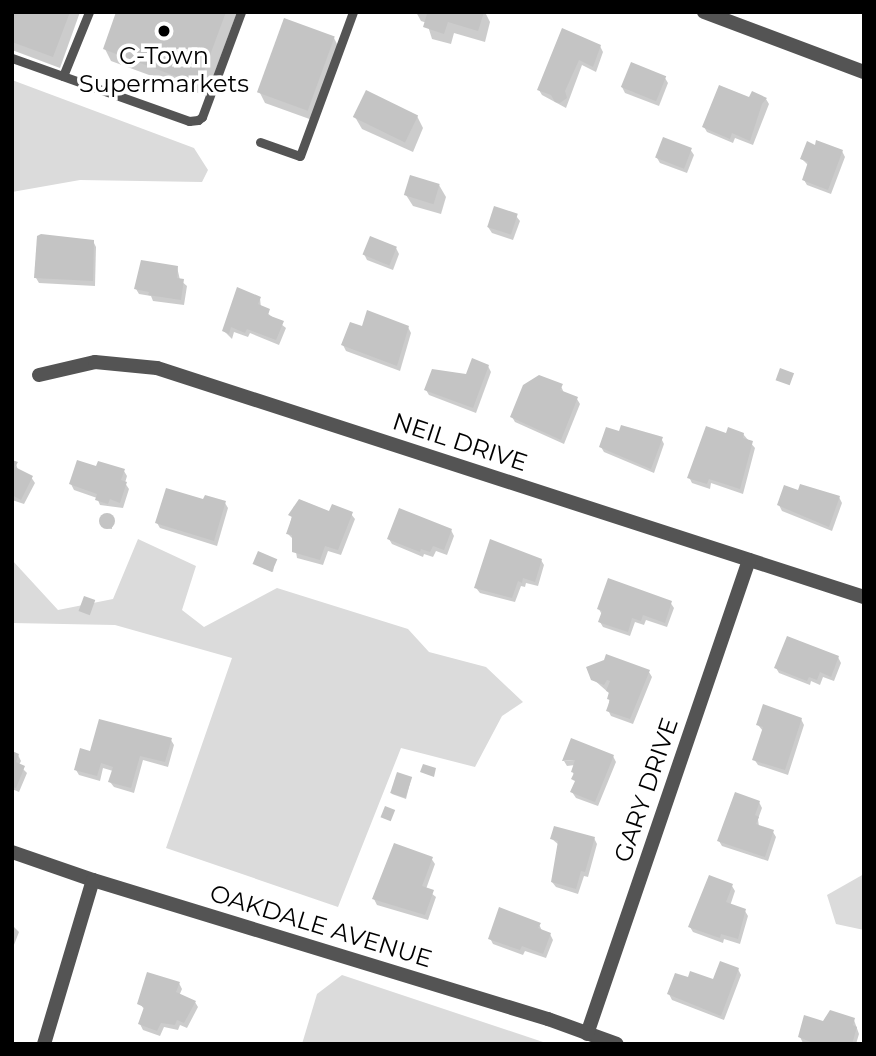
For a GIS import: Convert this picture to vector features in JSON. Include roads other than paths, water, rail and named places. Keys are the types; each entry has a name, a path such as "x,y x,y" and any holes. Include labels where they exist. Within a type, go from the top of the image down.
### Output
{"street":[{"path":"705,12 864,72"},
{"name":"NEIL DRIVE","path":"38,375 95,362 157,368 864,597"},
{"name":"GARY DRIVE","path":"587,1034 748,560"},
{"name":"OAKDALE AVENUE","path":"12,852 93,880 548,1019 617,1044"},
{"path":"44,1044 93,880"}],"lane":[{"path":"63,76 89,12"},
{"path":"12,58 189,121 198,120 202,117 241,12"},
{"path":"260,142 300,156 353,12"}],"place":[{"name":"C‑Town Supermarkets","path":"164,31"}]}
